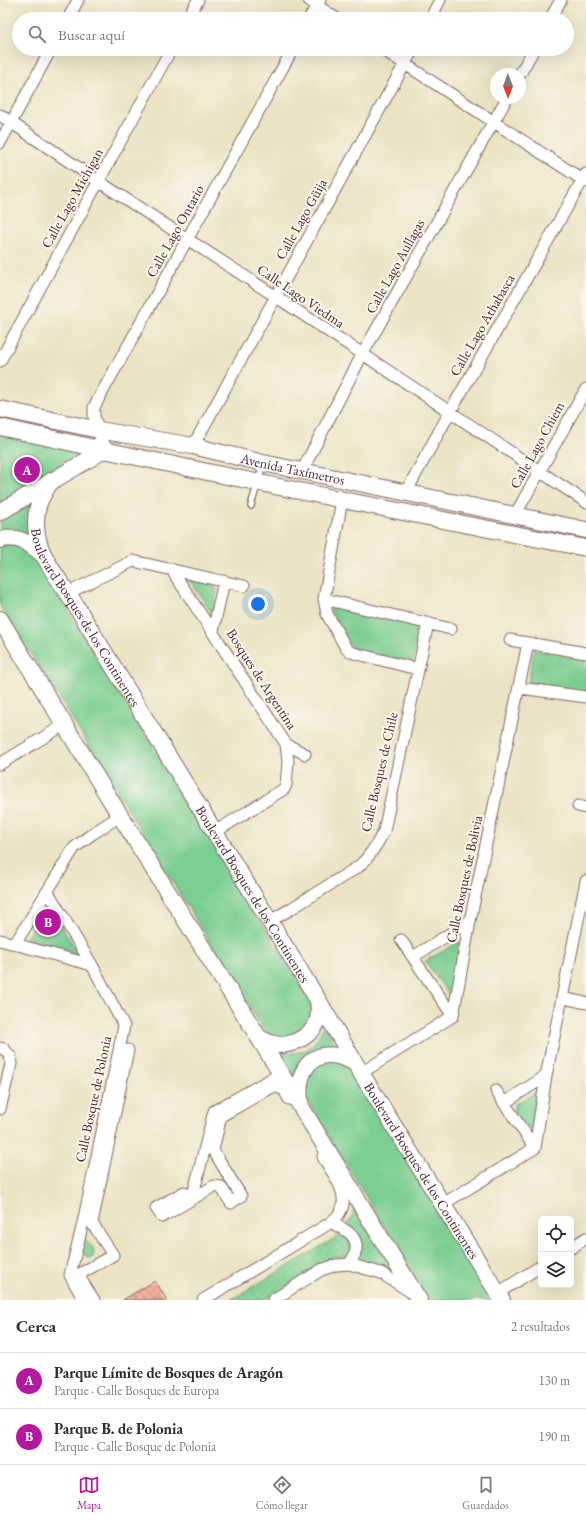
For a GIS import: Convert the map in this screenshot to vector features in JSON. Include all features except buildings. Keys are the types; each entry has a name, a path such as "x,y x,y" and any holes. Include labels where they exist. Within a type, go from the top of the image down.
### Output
{"street":[{"path":"72,12 78,0"},
{"path":"191,12 198,0"},
{"path":"434,12 440,0"},
{"path":"554,12 561,0"},
{"path":"311,12 315,2 328,12"},
{"path":"0,143 47,56"},
{"name":"Calle Lago Michigan","path":"0,361 167,56"},
{"name":"Calle Lago Ontario","path":"99,430 94,416 94,407 289,56"},
{"path":"393,56 585,179"},
{"name":"Calle Lago Güija","path":"193,446 409,56"},
{"path":"523,68 530,56"},
{"name":"Calle Lago Aullagas","path":"302,471 362,355 504,104"},
{"name":"Calle Lago Viedma","path":"0,114 98,181 586,502"},
{"name":"Calle Lago Athabasca","path":"406,492 450,412 585,179"},
{"name":"Calle Lago Chiem","path":"515,515 586,389"},
{"name":"Avenida Taxímetros","path":"0,409 99,430 193,446 263,463 586,530"},
{"name":"Avenida Taxímetros","path":"0,427 342,500 586,548"},
{"path":"0,512 103,450 99,430"},
{"name":"Boulevard Bosques de los Continentes","path":"51,481 40,501 36,514 36,529 42,554 68,593 270,921 358,1068 500,1296"},
{"path":"342,500 324,599 327,614 346,648 350,652 417,670"},
{"path":"467,525 471,506"},
{"path":"0,540 15,538 29,543 42,554"},
{"path":"68,593 130,561 244,586"},
{"name":"Bosques de Argentina","path":"171,569 286,744 288,762 286,785 284,789 215,832"},
{"name":"Bosques de Argentina","path":"212,631 224,582"},
{"path":"324,599 451,629"},
{"path":"0,619 5,637 64,725 259,1038 418,1298"},
{"name":"Calle Bosques de Chile","path":"270,921 358,867 367,860 375,849 384,831 428,623"},
{"path":"510,640 586,653"},
{"name":"Calle Bosques de Bolivia","path":"453,1016 470,922 520,688 528,643"},
{"path":"520,688 586,697"},
{"path":"0,764 64,725"},
{"name":"Bosques de Argentina","path":"286,744 305,754"},
{"path":"15,944 74,848 92,834 120,816"},
{"path":"443,1204 535,1148 546,1076 586,882"},
{"name":"Calle Bosque de Polonia","path":"48,892 92,965 124,1026 83,1223 70,1275"},
{"path":"413,957 470,922"},
{"path":"0,940 92,965"},
{"path":"302,1110 300,1100 300,1077 305,1068 311,1062 325,1055 339,1056 358,1068 453,1016 401,940"},
{"path":"563,998 586,1003"},
{"path":"259,1038 278,1045 298,1040 309,1033 315,1026 319,1011 318,1000"},
{"path":"0,1048 4,1049 10,1056 11,1064 0,1109"},
{"path":"94,1300 78,1275 113,1255 92,1223 128,1050"},
{"path":"164,1209 189,1192 214,1111 280,1074"},
{"path":"504,1103 546,1076"},
{"path":"203,1300 330,1223 339,1215 343,1205 343,1192 284,1090 274,1086 221,1116 213,1150 241,1196 231,1203 221,1187 214,1186 162,1217 156,1208 222,1176"},
{"path":"496,1091 535,1148"},
{"path":"204,1147 234,1194"},
{"path":"217,1300 337,1226 346,1218 349,1208 347,1182"},
{"path":"83,1223 104,1254 70,1275 84,1300"},
{"path":"337,1226 346,1230 352,1235 357,1248 355,1256 349,1264"},
{"path":"574,1246 586,1238"},
{"path":"274,1300 321,1270 336,1264 349,1264 381,1273 418,1298"},
{"path":"500,1296 538,1268"}],"lane":[{"path":"251,506 263,463"}],"green space":[{"path":"0,434 83,451 0,503"},
{"path":"33,502 28,523 32,539 0,537 0,522"},
{"path":"11,543 29,548 312,1003 312,1011 307,1025 297,1035 291,1038 283,1039 275,1038 265,1032 52,686 0,607 0,546"},
{"path":"186,575 213,582 217,590 213,615"},
{"path":"339,606 418,625 421,631 412,663 352,649 330,610"},
{"path":"534,650 586,660 586,693 528,683"},
{"path":"47,905 80,955 25,940"},
{"path":"459,942 452,999 425,961"},
{"path":"324,1025 342,1055 335,1052 294,1081 277,1051 294,1053 307,1049 316,1040"},
{"path":"335,1058 353,1071 493,1300 429,1300 305,1097 304,1080 312,1065"},
{"path":"535,1093 538,1096 532,1114 531,1129 526,1130 513,1111 515,1104"},
{"path":"354,1207 408,1288 359,1262 362,1251 360,1242 355,1232 349,1227 345,1226 352,1218"},
{"path":"342,1234 347,1236 352,1247 349,1256 333,1257 264,1300 230,1300"},
{"path":"83,1241 86,1241 91,1245 94,1252 92,1258 86,1256 84,1253 81,1247"}],"place":[{"name":"Parque Límite de Bosques de Aragón","path":"27,470"},
{"name":"Parque B. de Polonia","path":"48,922"}]}
